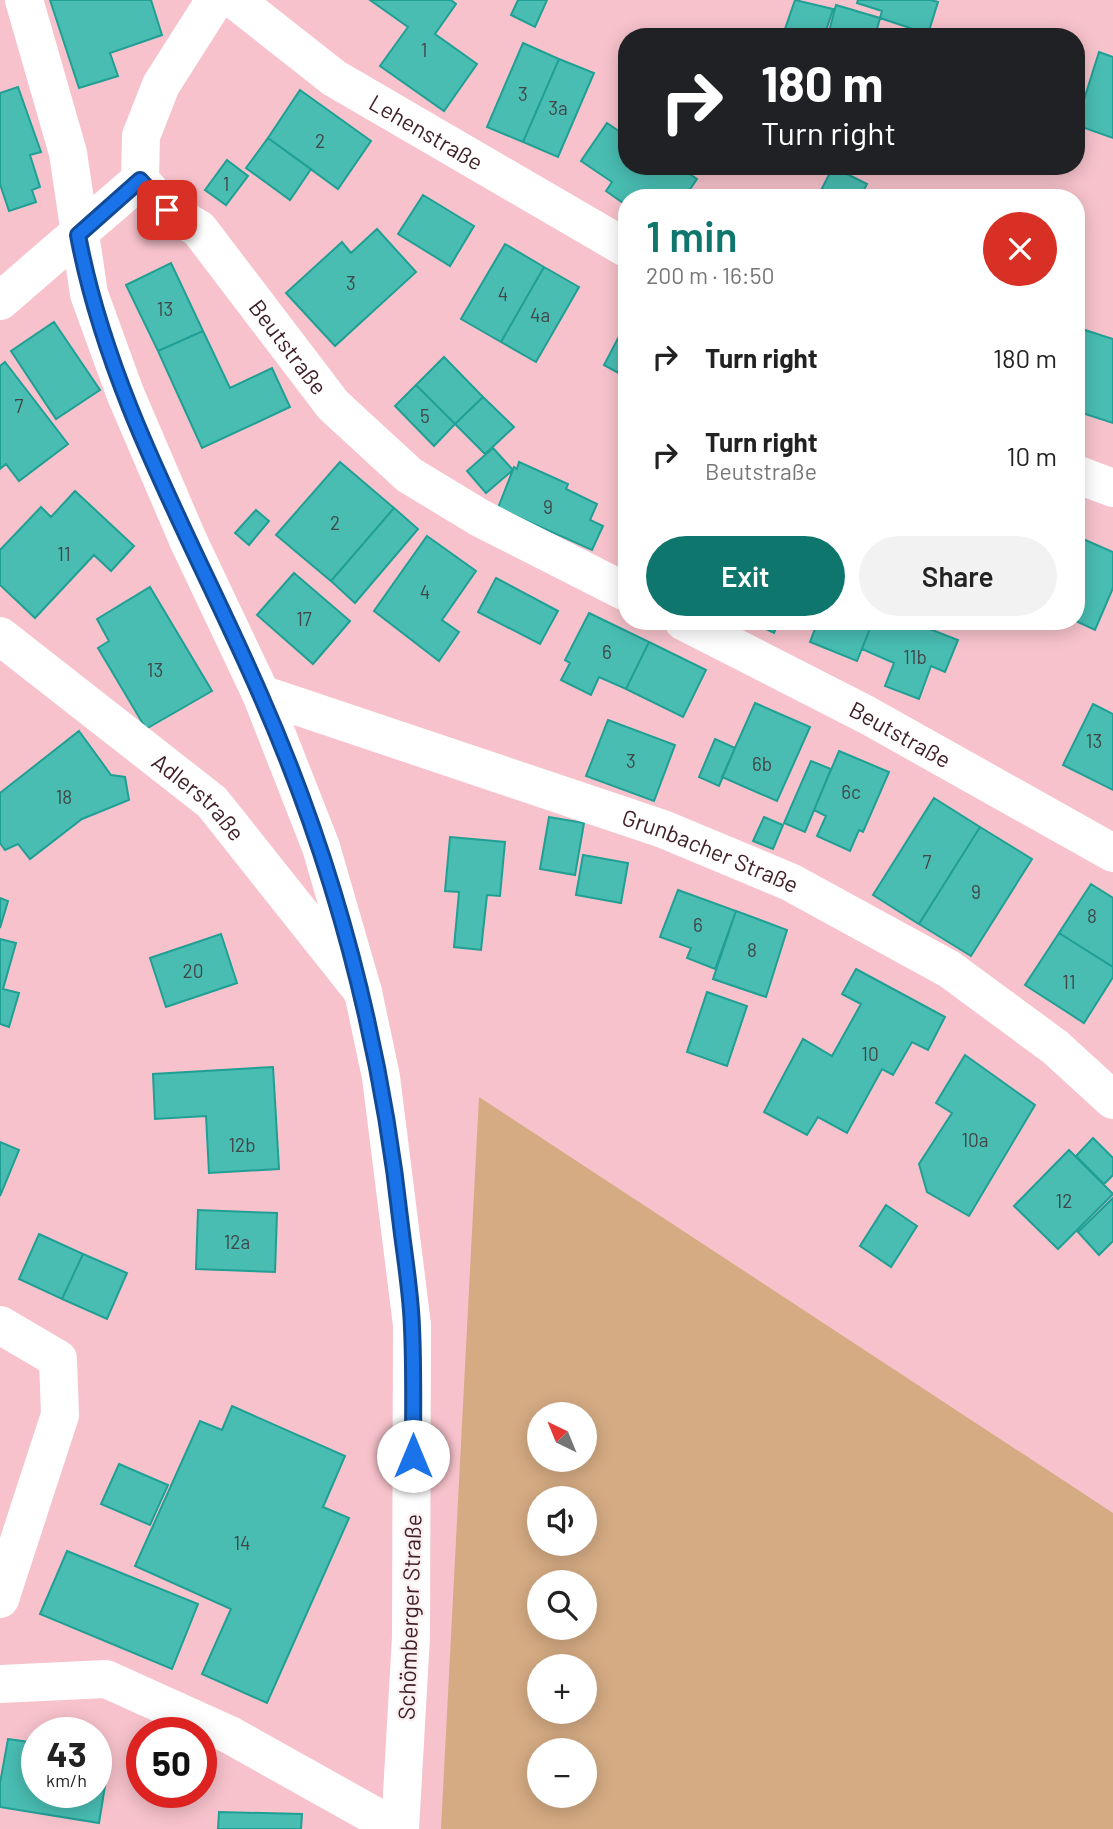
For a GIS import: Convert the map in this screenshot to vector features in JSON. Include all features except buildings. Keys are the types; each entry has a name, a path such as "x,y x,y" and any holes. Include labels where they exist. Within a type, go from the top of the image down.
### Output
{"street":[{"name":"Schömberger Straße","path":"24,0 68,153 78,235 89,295 125,393 188,540 261,694 321,847 363,992 392,1155 412,1325 411,1637 399,1829"},
{"path":"0,301 140,180 141,136 162,85 215,0"},
{"name":"Lehenstraße","path":"235,0 334,78 618,243"},
{"name":"Beutstraße","path":"140,180 167,210 199,229 333,405 409,475 480,518 618,588"},
{"path":"1085,477 1113,488"},
{"name":"Beutstraße","path":"701,630 867,715 1113,853"},
{"name":"Adlerstraße","path":"0,636 212,802 363,992"},
{"name":"Grunbacher Straße","path":"261,694 663,829 790,882 949,969 1109,1086"},
{"path":"0,1325 58,1359 60,1415 0,1599"},
{"path":"0,1684 106,1679 230,1735 399,1829"}],"shaded area":[{"path":"479,1097 1113,1513 1113,1829 441,1829"}],"route":[{"path":"167,210 140,180 78,235 89,295 125,393 188,540 261,694 321,847 363,992 381,1077 412,1325 413,1456"}]}
